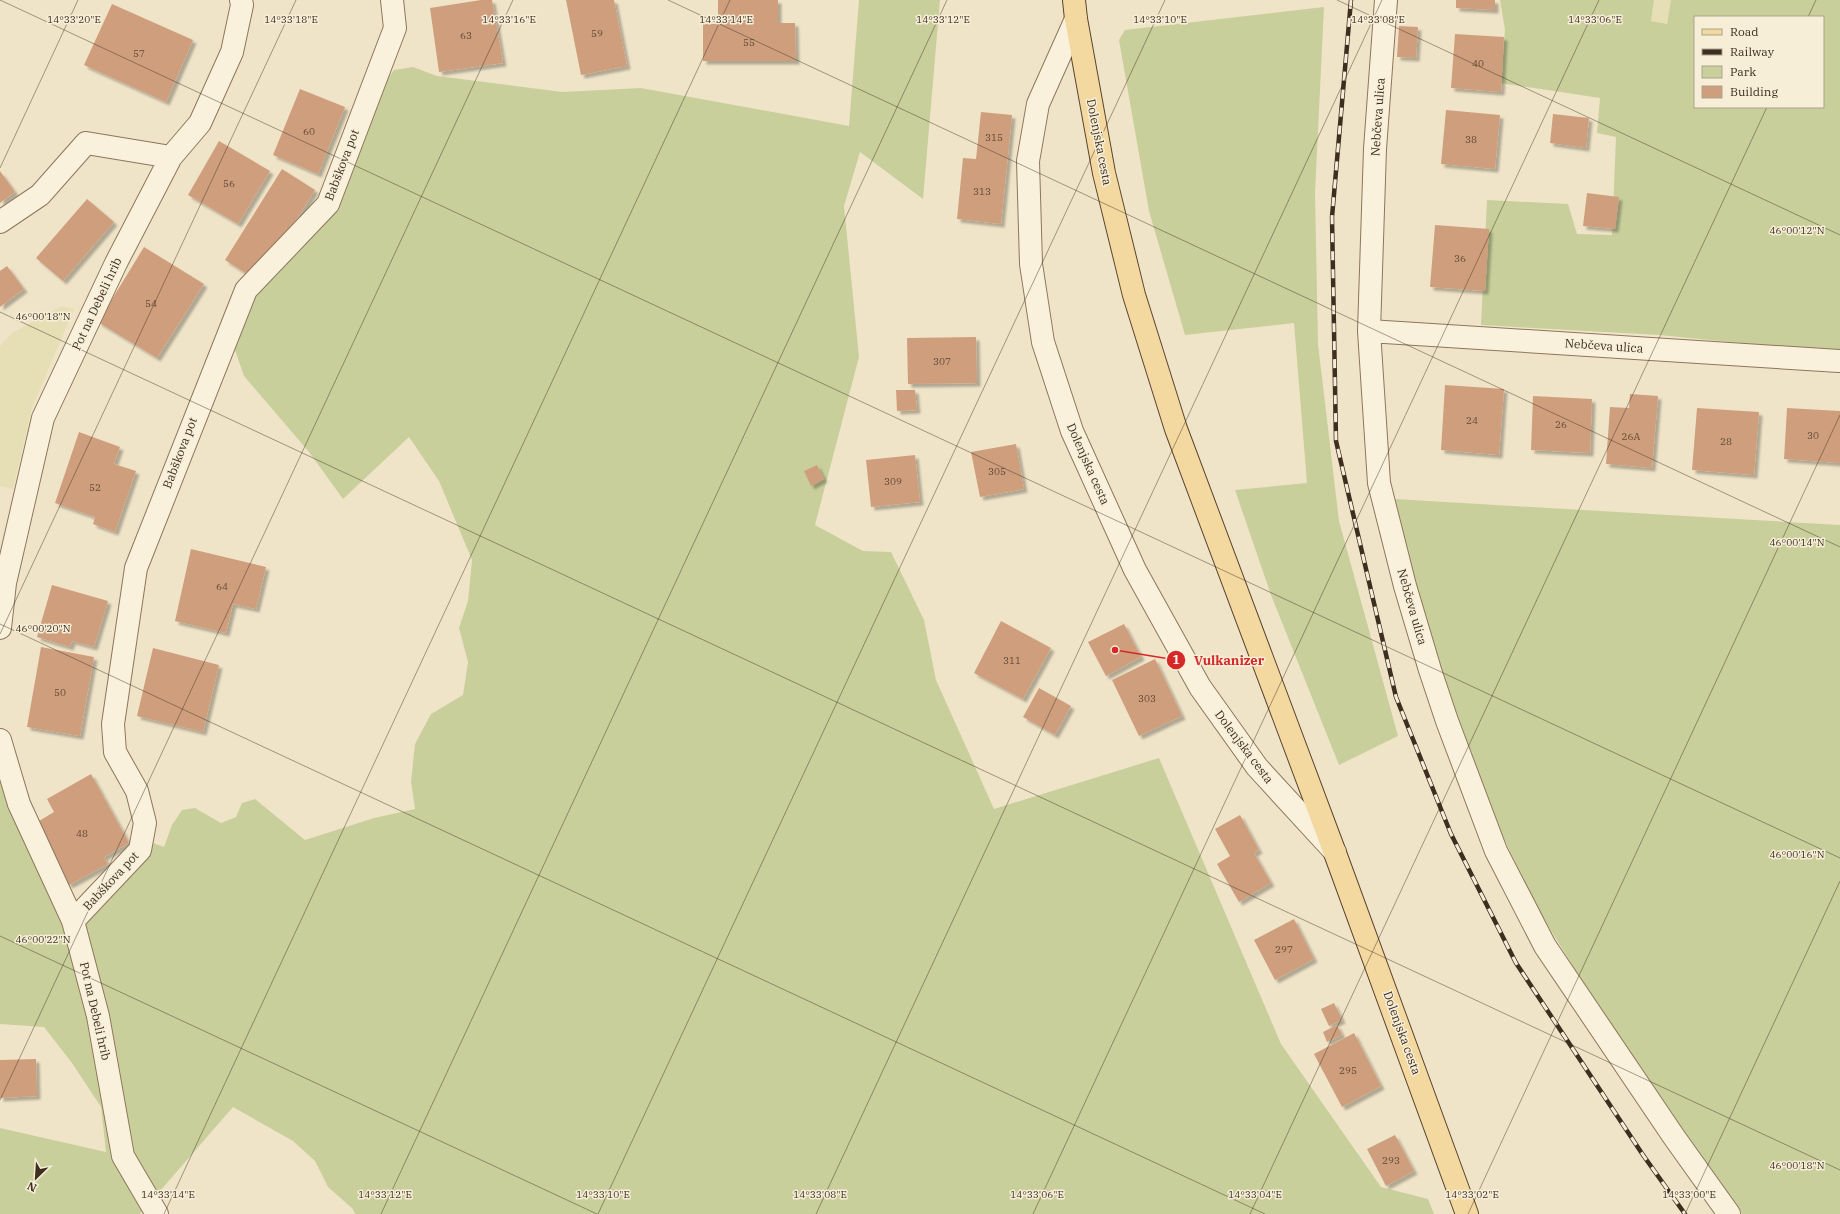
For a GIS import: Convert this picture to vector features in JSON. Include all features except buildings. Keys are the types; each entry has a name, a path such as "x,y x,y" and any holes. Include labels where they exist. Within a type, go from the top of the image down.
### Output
{"main road":[{"name":"Dolenjska cesta","path":"1075,9 1104,173 1134,295 1176,429 1335,853 1467,1214"}],"street":[{"name":"Pot na Debeli hrib","path":"0,628 5,583 43,418 116,263 171,157 200,123 232,52 241,0"},
{"name":"Babškova pot","path":"73,921 140,850 145,824 137,791 115,752 113,724 136,568 246,290 328,204 395,28 392,0"},
{"name":"Nebčeva ulica","path":"1386,0 1375,149 1369,330 1380,483 1405,586 1430,670 1496,850 1545,946 1674,1137 1729,1214"},
{"name":"Dolenjska cesta","path":"1075,9 1038,104 1028,161 1031,264 1043,342 1072,431 1135,570 1200,687 1257,767 1335,853"},
{"path":"0,222 40,195 86,143 171,157"},
{"name":"Nebčeva ulica","path":"1369,330 1839,361"},
{"name":"Pot na Debeli hrib","path":"0,740 19,804 73,921 98,1016 124,1156 157,1214"}],"shaded area":[{"path":"1654,0 1671,0 1667,24 1651,21"},
{"path":"61,306 74,309 32,408 13,489 0,486 0,346 12,333"}],"green space":[{"path":"859,0 940,0 923,199 860,152 844,206 859,357 815,525 863,551 891,552 924,620 936,680 994,809 1159,758 1281,1044 1381,1187 1428,1199 1434,1214 355,1214 353,1209 328,1187 315,1161 293,1141 233,1107 140,1214 0,1214 0,1128 106,1152 101,1107 72,1063 44,1027 0,1024 0,778 64,903 90,903 110,900 122,869 142,839 164,847 172,825 182,810 195,808 221,823 236,817 242,803 255,799 305,840 374,818 415,809 411,782 415,744 431,714 463,695 468,662 459,628 468,601 472,560 439,481 409,437 343,499 309,452 244,376 229,333 236,308 276,274 379,91 394,70 413,67 437,76 562,92 641,88 849,126"},
{"path":"1500,0 1654,0 1651,21 1667,24 1671,0 1840,0 1840,353 1659,335 1481,325 1487,200 1568,204 1577,234 1612,235 1616,137 1597,133 1600,98 1500,83 1505,30"},
{"path":"1324,7 1315,193 1318,344 1339,521 1398,736 1339,765 1271,595 1235,490 1307,483 1294,323 1185,335 1149,211 1119,40 1125,30"},
{"path":"1395,499 1840,525 1840,1214 1742,1214 1609,1025 1542,916 1502,835 1439,666 1401,536"}],"railway":[{"path":"1351,0 1332,217 1336,441 1396,697 1451,834 1516,963 1643,1155 1685,1214"}],"place":[{"name":"Vulkanizer","path":"1115,650"}]}
